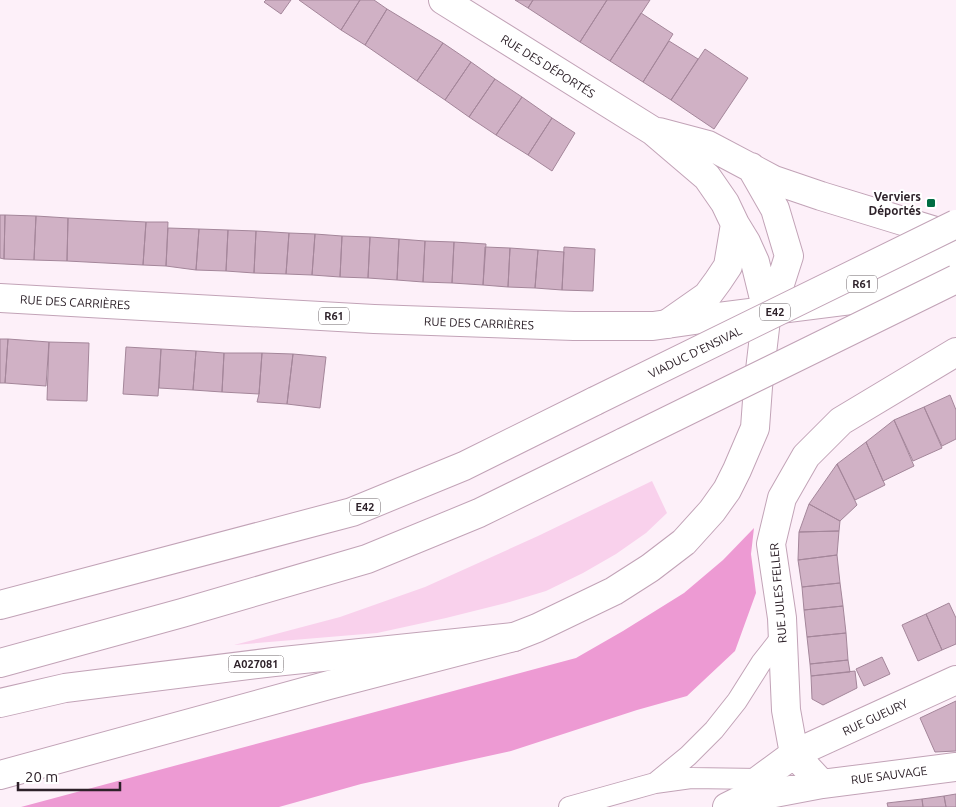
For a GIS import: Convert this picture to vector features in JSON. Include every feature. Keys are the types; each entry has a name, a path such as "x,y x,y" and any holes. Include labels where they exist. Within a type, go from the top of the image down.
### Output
{"main road":[{"name":"RUE DES DÉPORTÉS","path":"443,0 653,131 707,177 726,203 735,224 746,242 755,262 768,311"},
{"name":"RUE DES DÉPORTÉS","path":"653,131 708,145 774,180 956,238"},
{"path":"0,775 329,685 514,637 606,595 636,578 684,542 712,511 727,490 755,428 758,387 768,311 780,284 788,256 775,209 751,167"},
{"path":"667,324 707,296 723,274 728,266 735,224"},
{"name":"VIADUC D’ENSIVAL","path":"0,605 352,512 464,466 956,224"},
{"name":"R61","path":"768,311 956,257"},
{"path":"0,663 367,560 479,513 956,279"},
{"name":"RUE DES CARRIÈRES","path":"0,298 354,318 584,326 653,326 956,286"},
{"name":"RUE JULES FELLER","path":"794,754 786,710 782,618 771,544 782,498 806,456 841,421 956,352"},
{"name":"A027081","path":"0,703 75,687 274,662 514,637"},
{"name":"RUE GUEURY","path":"794,754 956,680"},
{"path":"743,795 794,754 822,784"},
{"name":"RUE SAUVAGE","path":"743,795 956,767"}],"lane":[{"path":"655,783 688,756 714,730 737,701 761,663 783,635"},
{"path":"569,807 655,783 691,778 743,795"}],"shaded area":[{"path":"652,481 667,513 646,533 616,554 546,591 446,618 377,633 234,645 340,617 425,587 538,536"},
{"path":"754,528 751,554 756,593 735,651 687,696 637,710 511,751 361,784 279,807 21,807 576,658 684,593 723,560"}],"building":[{"path":"266,0 291,0 281,14 264,2"},
{"path":"299,0 360,0 341,30"},
{"path":"360,0 374,0 387,9 365,45 341,30"},
{"path":"515,0 533,0 528,8"},
{"path":"533,0 607,0 580,42 528,8"},
{"path":"607,0 650,0 610,61 580,42"},
{"path":"387,9 443,43 417,81 365,45"},
{"path":"641,13 673,34 643,82 610,61"},
{"path":"669,41 698,59 671,100 643,82"},
{"path":"443,43 471,62 445,100 417,81"},
{"path":"705,49 748,78 714,129 671,100"},
{"path":"471,62 495,79 469,117 445,100"},
{"path":"495,79 522,97 496,135 469,117"},
{"path":"522,97 552,118 528,155 496,135"},
{"path":"552,118 575,133 552,171 528,155"},
{"path":"0,215 5,215 4,259 0,258"},
{"path":"5,215 36,216 34,260 4,259"},
{"path":"36,216 68,218 67,261 34,260"},
{"path":"68,218 146,222 143,265 67,261"},
{"path":"146,222 168,222 166,266 143,265"},
{"path":"168,228 199,229 196,270 166,266"},
{"path":"199,229 228,230 226,271 196,270"},
{"path":"228,230 256,231 254,273 226,271"},
{"path":"256,231 289,233 286,274 254,273"},
{"path":"289,233 315,234 312,275 286,274"},
{"path":"315,234 342,236 340,277 312,275"},
{"path":"342,236 370,237 368,278 340,277"},
{"path":"370,237 399,239 397,280 368,278"},
{"path":"399,239 425,241 423,282 397,280"},
{"path":"425,241 454,242 452,283 423,282"},
{"path":"454,242 486,244 483,285 452,283"},
{"path":"485,247 510,248 508,287 483,285"},
{"path":"564,247 595,249 593,291 562,290"},
{"path":"510,248 538,250 535,288 508,287"},
{"path":"538,250 564,252 562,290 535,288"},
{"path":"0,339 8,339 5,383 0,383"},
{"path":"8,339 49,342 46,386 5,383"},
{"path":"49,342 89,343 87,401 47,400"},
{"path":"126,347 161,349 158,396 123,394"},
{"path":"161,349 196,351 193,390 159,388"},
{"path":"196,351 224,353 222,392 193,390"},
{"path":"224,353 262,353 259,394 222,392"},
{"path":"262,353 293,354 287,404 257,402"},
{"path":"293,354 326,357 320,408 287,404"},
{"path":"950,395 956,410 956,439 942,446 924,407"},
{"path":"924,407 942,448 913,461 894,420"},
{"path":"894,420 914,466 883,481 866,442"},
{"path":"866,442 885,485 855,500 837,464"},
{"path":"837,464 857,505 840,521 809,504"},
{"path":"809,504 840,521 839,531 799,532"},
{"path":"839,531 837,555 798,560 799,532"},
{"path":"837,555 840,583 802,587 798,560"},
{"path":"840,583 843,606 804,610 802,587"},
{"path":"949,603 956,618 956,644 942,650 926,614"},
{"path":"843,606 846,633 807,637 804,610"},
{"path":"926,614 942,650 918,661 902,625"},
{"path":"846,633 848,660 810,664 807,637"},
{"path":"882,657 890,674 864,686 856,669"},
{"path":"848,660 850,672 811,676 810,664"},
{"path":"855,671 857,688 823,705 812,699 811,676"},
{"path":"956,701 956,751 935,752 920,718"},
{"path":"956,794 956,807 946,807 944,796"},
{"path":"944,796 946,807 923,807 922,799"},
{"path":"922,799 923,807 888,807 887,803"}],"place":[{"name":"Verviers Déportés","path":"931,203"}]}
